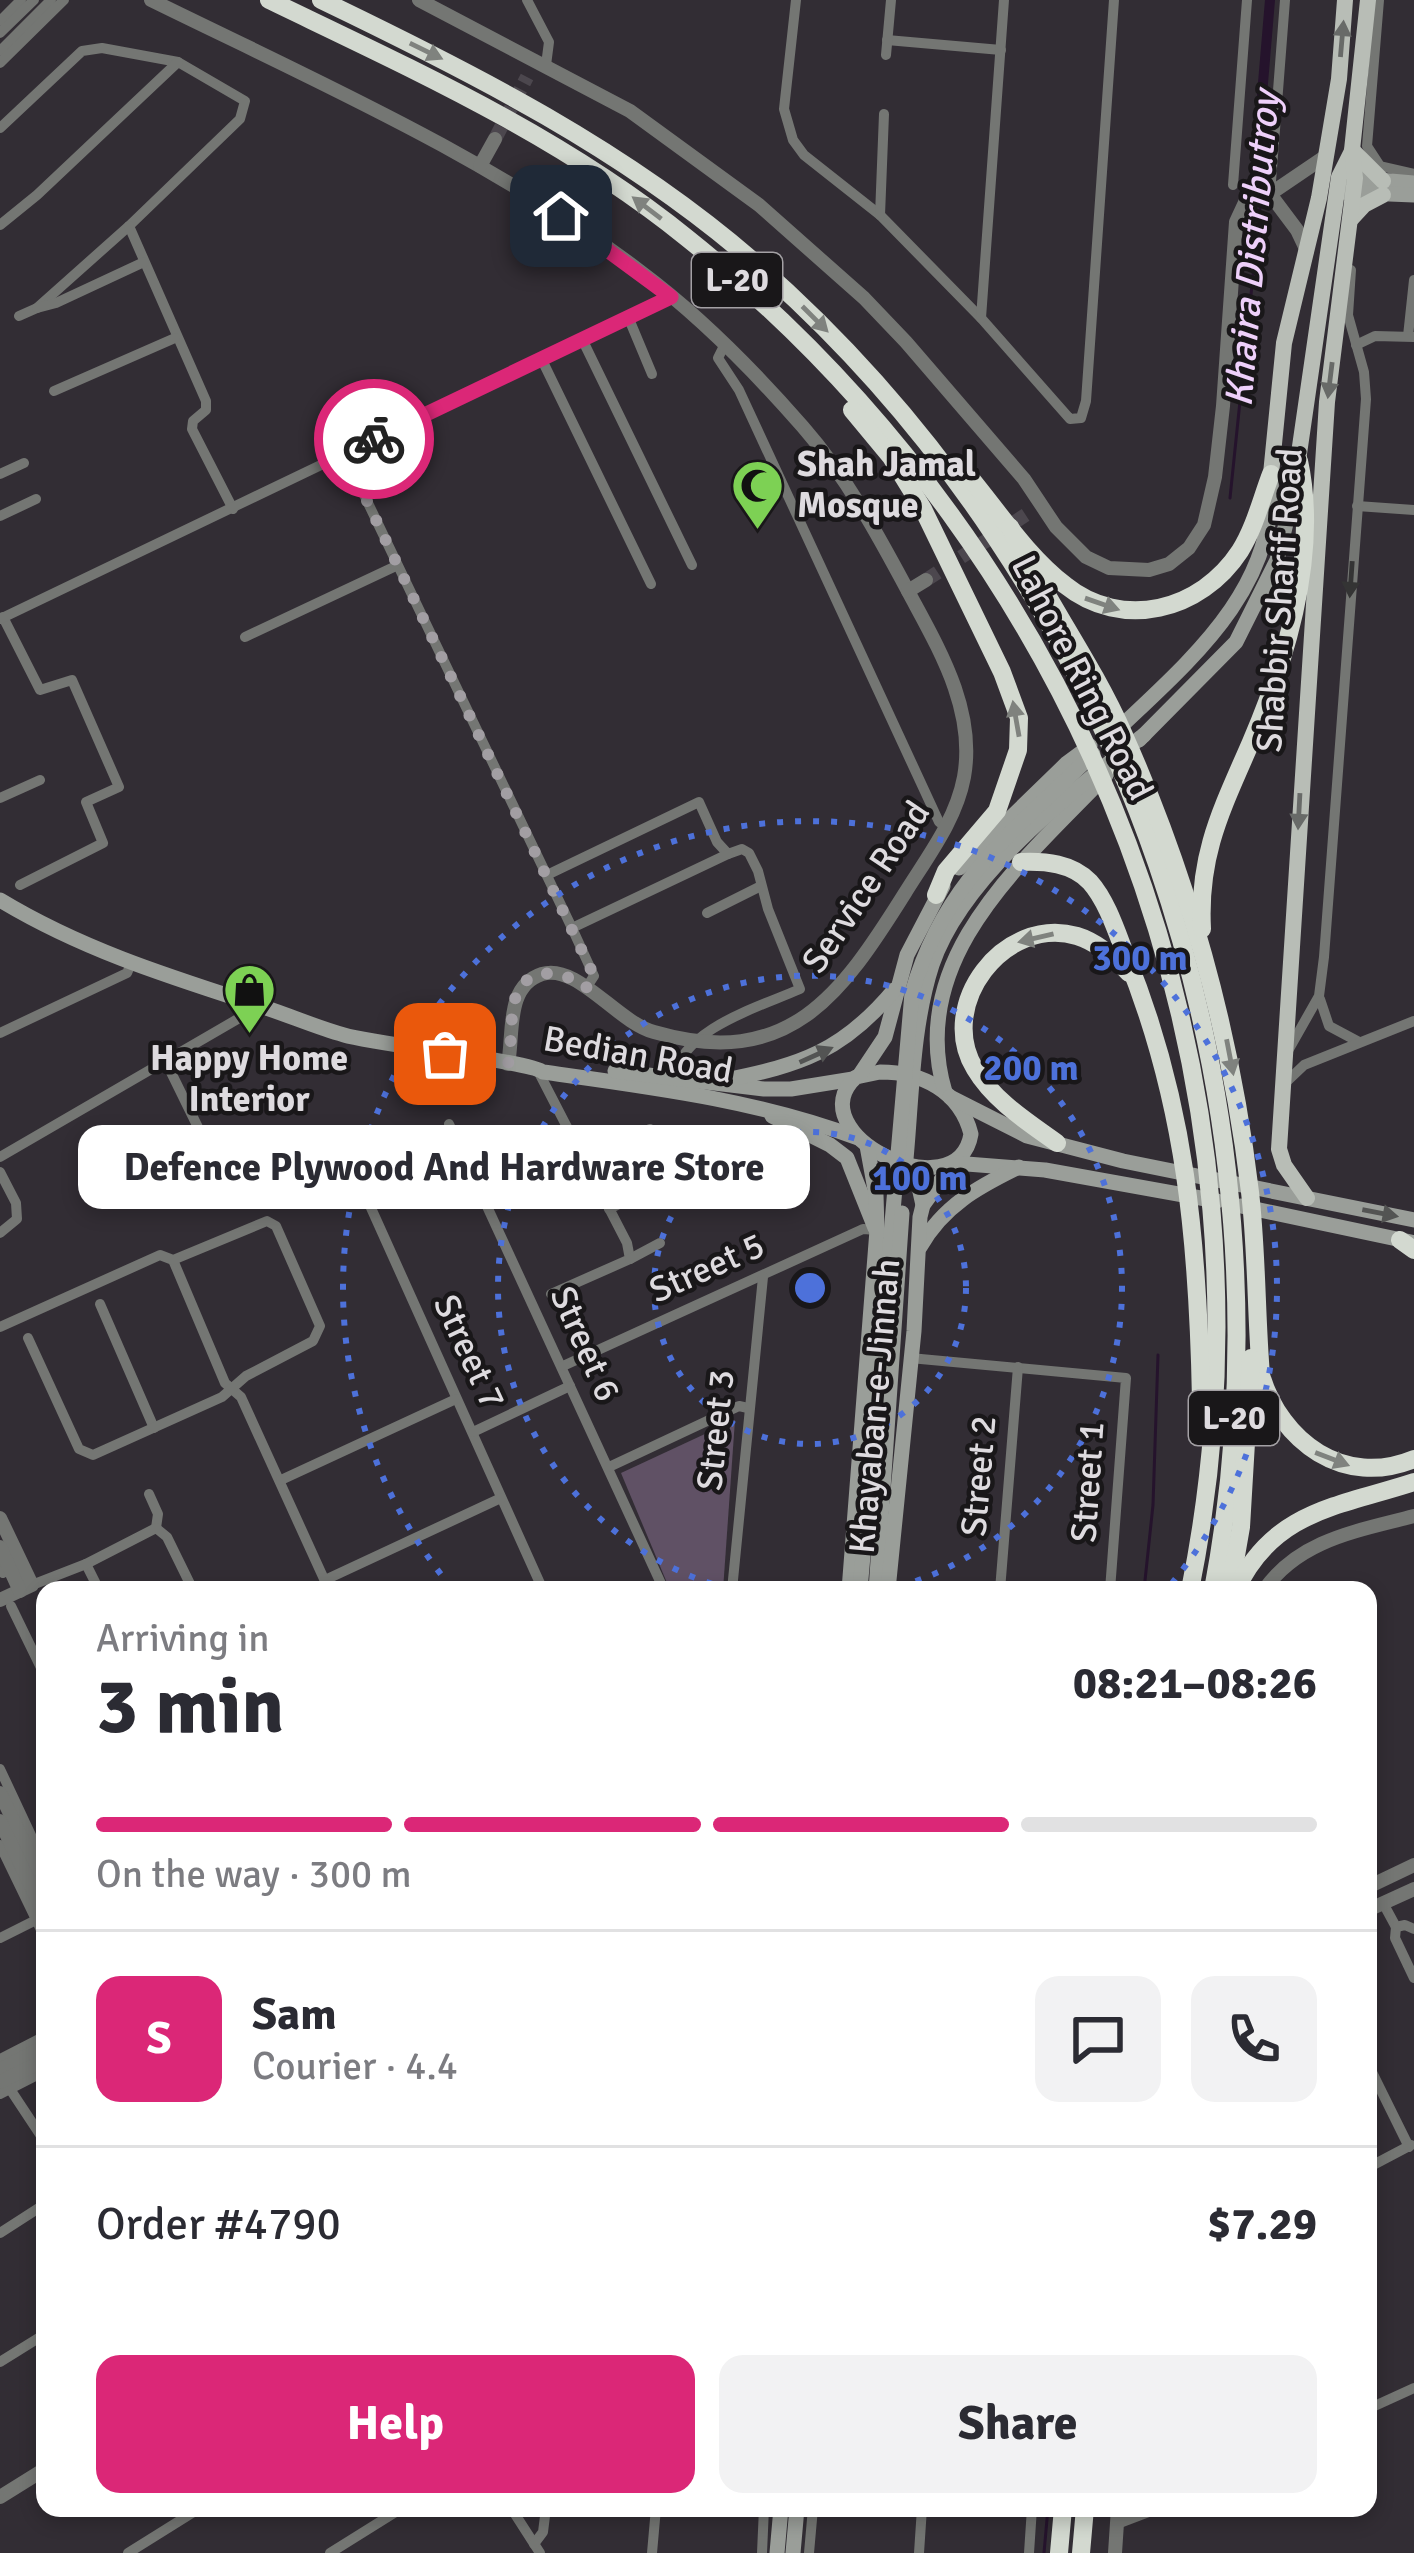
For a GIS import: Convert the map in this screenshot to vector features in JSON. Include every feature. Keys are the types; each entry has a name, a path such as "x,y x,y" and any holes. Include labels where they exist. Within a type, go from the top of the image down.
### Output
{"highway":[{"name":"Lahore Ring Road","path":"269,0 450,87 611,181 704,252 803,342 870,412 963,526 1069,711 1119,819 1182,1009 1215,1248 1209,1465 1191,1581"},
{"name":"Lahore Ring Road","path":"321,0 537,109 697,216 793,297 928,441 973,501 1096,693 1141,794 1232,1127 1245,1246 1233,1439 1214,1581"},
{"path":"803,342 891,458 923,509 1014,703 1020,735 1015,766 997,811 946,871 936,895"},
{"path":"928,441 957,462 1049,572 1084,598 1124,611 1154,610 1188,598 1230,564 1257,519 1271,474"},
{"path":"1203,946 1202,879 1212,830 1286,650 1301,560 1304,483 1299,461"},
{"path":"1274,681 1294,545 1293,495"},
{"path":"1010,527 1096,693"},
{"path":"1141,794 1203,946 1229,1050 1232,1127"},
{"path":"1021,862 1053,862 1088,880 1136,981 1179,1119 1195,1252 1209,1465"},
{"path":"1057,1143 1006,1105 977,1073 964,1038 970,992 994,958 1024,939 1046,933 1092,943 1136,981"},
{"path":"1245,1246 1266,1391 1293,1436 1322,1456 1353,1467 1391,1467 1414,1460"},
{"path":"1234,1581 1256,1311"},
{"path":"1240,1581 1261,1552 1296,1521 1333,1504 1414,1482"},
{"path":"1058,2553 1062,2517"},
{"path":"1081,2553 1084,2517"}],"main road":[{"path":"861,1581 907,1024 918,970 941,917 969,876 1209,643 1238,600 1264,539 1273,502 1271,474 1284,343 1307,251 1339,79 1346,0"},
{"name":"Shabbir Sharif Road","path":"1306,1198 1279,1149 1326,425 1349,223 1346,185 1368,0"},
{"path":"1352,150 1383,188"},
{"path":"1349,223 1383,188 1414,183"},
{"path":"923,1205 967,1149 971,1134 948,1094 937,1059 944,994 969,930 1021,862 1223,658 1252,617 1277,560 1293,495 1316,320 1346,185 1414,195"},
{"path":"1136,712 1067,763 936,895 914,937 883,1043 846,1088 842,1108 868,1146 927,1167 1014,1166 1179,1192 1409,1244"},
{"path":"877,1581 907,1153 919,1024 932,967 948,930 980,883 1084,782 1144,735"},
{"name":"Bedian Road","path":"0,900 54,932 131,964 344,1035 535,1066 543,1072 671,1084 796,1116 868,1146"},
{"path":"892,1064 896,993"},
{"path":"710,1083 784,1067 837,1045 896,993"},
{"path":"671,1084 805,1087 892,1064 928,1062 935,1007 944,994"},
{"path":"892,1064 948,1094 1004,1140 1014,1166"},
{"path":"796,1116 810,1101 805,1087"},
{"path":"766,1110 847,1158 877,1227"},
{"path":"1004,1140 1057,1143 1123,1161 1414,1220"},
{"name":"Khayaban-e-Jinnah","path":"850,1581 877,1227 868,1146"},
{"path":"920,1246 966,1196 1014,1166"},
{"name":"Khayaban-e-Jinnah","path":"877,1227 886,1180 903,1178 921,1186 920,1246 889,1581"},
{"path":"777,2553 780,2517"},
{"path":"794,2553 796,2517"}],"street":[{"path":"0,21 22,0"},
{"path":"0,34 34,0"},
{"path":"0,51 51,0"},
{"path":"0,63 64,0"},
{"name":"Service Road","path":"151,0 480,166 561,216 671,297 821,450 872,524 960,700 965,724 963,784 946,826 861,961 826,1002 768,1035 734,1042 698,1041 639,1027 567,974 538,975 523,986 514,1003 508,1064"},
{"path":"418,0 656,128 800,240 930,368 1056,527 1086,557 1109,568 1149,570 1168,564 1189,548 1204,525 1215,477 1236,222 1261,194 1323,158"},
{"path":"527,0 551,50 527,77"},
{"path":"796,0 784,109 787,127 804,155 880,214 981,318 1064,415 1081,418 1086,401 1114,0"},
{"path":"886,55 891,0"},
{"path":"981,318 1004,0"},
{"path":"1234,185 1247,0"},
{"path":"1261,194 1286,0"},
{"path":"1379,0 1367,146 1380,166 1414,173"},
{"path":"887,40 1001,50"},
{"path":"0,128 82,51 102,49 178,62 245,101 240,119 37,308"},
{"path":"0,225 37,196 178,62"},
{"path":"880,214 884,114"},
{"path":"480,166 494,139"},
{"path":"1261,194 1297,230 1307,251"},
{"path":"129,226 206,400 206,410 192,428 233,509"},
{"path":"1345,256 1350,267 1348,315 1364,372 1366,399 1319,996 1328,1026 1358,1042"},
{"path":"19,316 144,262"},
{"path":"1356,345 1380,335 1411,336 1414,280"},
{"path":"20,885 103,843 86,802 119,787 72,680 40,690 2,618 671,297"},
{"path":"629,319 652,374"},
{"path":"53,391 175,338"},
{"path":"583,341 692,566"},
{"path":"724,346 718,358 739,390 939,822 946,826"},
{"path":"542,360 651,584"},
{"path":"344,453 594,976 586,988"},
{"path":"0,474 24,463"},
{"path":"0,516 36,499"},
{"path":"1027,514 1041,503"},
{"path":"1357,506 1414,510"},
{"path":"244,637 396,566"},
{"path":"908,591 926,580"},
{"path":"0,798 40,780"},
{"path":"547,874 699,802 717,842 728,854"},
{"path":"572,928 728,854 742,849 749,853 800,989 722,1024 698,1041 676,1064 671,1084"},
{"path":"707,913 760,886"},
{"path":"0,1034 127,973 131,964"},
{"path":"1285,1058 1319,996"},
{"path":"0,1157 260,1006"},
{"path":"1283,1085 1304,1065 1414,1021"},
{"path":"165,1060 215,1162"},
{"path":"535,1066 630,1258"},
{"name":"Street 6","path":"449,1124 660,1581"},
{"path":"582,1161 650,1129"},
{"name":"Street 7","path":"340,1139 539,1581"},
{"path":"0,1172 18,1211 17,1219 0,1233"},
{"path":"609,1209 667,1180"},
{"path":"28,1338 79,1449 93,1455 233,1388 320,1333 275,1226 263,1221 173,1261"},
{"name":"Street 5","path":"563,1366 863,1229 877,1227"},
{"path":"550,1294 660,1244"},
{"path":"0,1327 160,1255 173,1261 225,1383 241,1397 325,1581"},
{"name":"Street 3","path":"733,1581 763,1276"},
{"path":"100,1304 154,1428"},
{"path":"910,1358 1018,1367"},
{"name":"Street 1","path":"1018,1367 1126,1378 1111,1581"},
{"name":"Street 2","path":"1001,1581 1018,1367"},
{"path":"473,1432 570,1386"},
{"path":"280,1480 456,1399"},
{"path":"609,1467 739,1406 748,1408"},
{"path":"12,1578 86,1564 153,1529 158,1514 149,1494"},
{"path":"335,1581 501,1498"},
{"path":"1271,1581 1282,1568 1322,1542 1414,1516"},
{"path":"0,1518 12,1578 4,1606 36,1661"},
{"path":"153,1529 167,1537 189,1581"},
{"path":"0,1547 12,1578"},
{"path":"86,1564 94,1581"},
{"path":"0,1769 36,1846"},
{"path":"0,1793 36,1867"},
{"path":"0,1820 36,1902"},
{"path":"0,1845 36,1906"},
{"path":"1377,1883 1414,1865"},
{"path":"1377,1906 1414,1889"},
{"path":"1377,1909 1396,1927"},
{"path":"0,1938 36,1919"},
{"path":"1396,1927 1414,1929"},
{"path":"1396,1927 1395,1938 1414,1978"},
{"path":"0,2059 36,2041"},
{"path":"2,2083 36,2055"},
{"path":"2,2083 36,2065"},
{"path":"2,2083 36,2074"},
{"path":"1377,2081 1411,2145 1377,2163"},
{"path":"2,2083 36,2130"},
{"path":"0,2233 36,2210"},
{"path":"0,2362 36,2340"},
{"path":"1377,2405 1414,2387"},
{"path":"0,2498 36,2475"},
{"path":"138,2551 187,2517"},
{"path":"330,2553 388,2517"},
{"path":"517,2517 537,2550"},
{"path":"537,2550 545,2517"},
{"path":"652,2553 655,2517"},
{"path":"762,2553 764,2517"},
{"path":"809,2553 812,2517"},
{"path":"919,2553 921,2517"},
{"path":"1028,2553 1031,2517"},
{"path":"1115,2553 1118,2517"}],"shaded area":[{"path":"735,1420 724,1581 666,1581 621,1473"}],"waterway":[{"name":"Khaira Distributroy","path":"1262,190 1262,95 1270,0"},
{"name":"Khaira Distributroy","path":"1230,498 1261,198"},
{"name":"Khaira Distributroy","path":"1145,1581 1153,1505 1158,1355"},
{"name":"Khaira Distributroy","path":"1044,2553 1047,2517"}],"tunnel":[{"path":"495,139 527,77"},
{"path":"926,580 1027,514"}],"way so far":[{"path":"374,439 344,453 594,976 586,988 556,972 538,975 523,986 514,1003 508,1064 445,1054"}],"place":[{"name":"Shah Jamal Mosque","path":"758,531"},
{"name":"Happy Home Interior","path":"249,1036"},
{"name":"Defence Plywood And Hardware Store","path":"445,1054"}],"route":[{"path":"374,439 671,297 561,216"}]}
